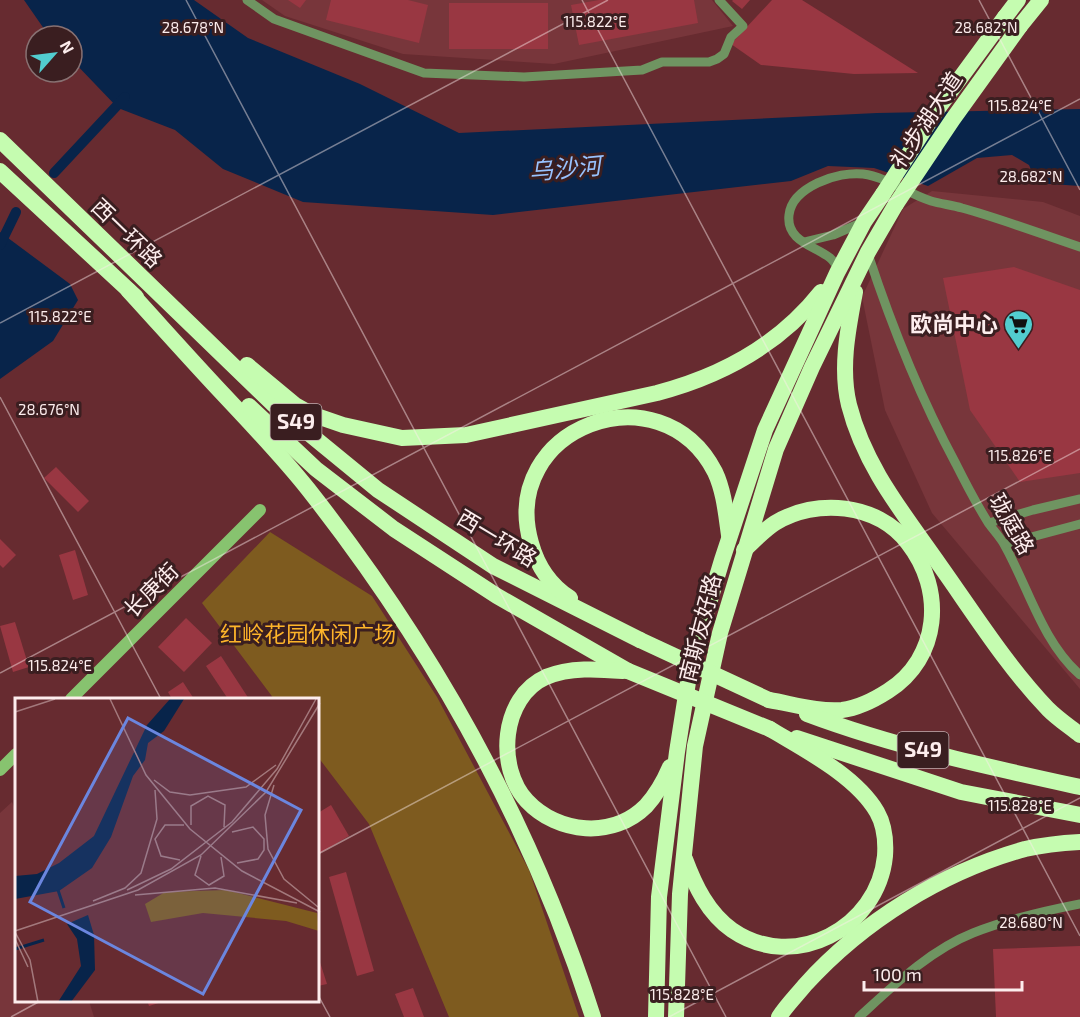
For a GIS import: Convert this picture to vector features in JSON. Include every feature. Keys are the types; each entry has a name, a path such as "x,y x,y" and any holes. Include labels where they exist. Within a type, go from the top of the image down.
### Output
{"highway":[{"name":"礼步湖大道","path":"858,273 889,199 939,107 1018,0"},
{"name":"礼步湖大道","path":"837,273 864,222 889,199 953,119 1041,0"},
{"name":"西一环路","path":"0,140 273,404 378,490 493,566 640,640 769,700 856,732 965,762 1080,787"},
{"name":"西一环路","path":"0,171 316,469 394,529 497,596 628,671 770,729 961,792 1080,815"},
{"path":"146,282 295,405 311,414 343,425 402,438 466,435 657,393 702,379 764,347 810,307 837,273"},
{"name":"南斯友好路","path":"656,1017 659,897 677,752 691,663 729,537 765,430 837,273"},
{"path":"858,273 846,339 845,373 848,402 865,453 876,474 998,648 1050,711 1080,735"},
{"name":"南斯友好路","path":"676,1017 680,894 695,746 720,633 743,551 776,449 812,367 858,273"},
{"path":"128,290 260,433 307,488 411,631 446,687 513,816 544,882 568,943 592,1017"},
{"path":"640,640 564,594 547,577 536,559 529,537 526,515 537,471 548,453 566,436 592,422 618,417 642,417 662,423 692,442 716,474 723,496 729,537"},
{"path":"743,551 774,524 794,514 811,509 833,507 855,510 876,517 908,542 927,579 932,600 932,624 928,643 920,660 895,687 862,705 842,710 818,709 769,700"},
{"path":"628,671 594,669 567,671 544,678 525,693 513,712 507,733 508,759 514,779 525,799 541,813 565,826 589,829 609,826 630,818 646,806 661,787 677,752"},
{"path":"684,856 694,883 712,912 732,929 752,940 780,946 808,945 831,935 857,918 872,897 883,873 886,838 878,813 862,792 837,772 770,729"},
{"path":"779,1017 824,964 865,928 918,894 971,867 1027,849 1080,842"}],"street":[{"path":"247,0 274,19 424,73 524,77 642,70 662,62 709,62 717,59 724,54 731,37 743,26 719,0"},
{"path":"837,273 834,261 804,242 792,230 789,213 796,199 826,179 855,173 874,176 929,201 961,207 1080,247"},
{"path":"804,242 833,236 864,222"},
{"name":"珑庭路","path":"868,252 891,322 923,397 956,464 989,523 1005,544 1047,634 1080,675"},
{"path":"989,523 1080,500"},
{"name":"长庚街","path":"72,698 260,510"},
{"path":"1005,544 1080,524"},
{"path":"0,770 15,754"},
{"path":"859,1017 905,976 940,950 972,933 1026,915 1080,904"}],"shaded area":[{"path":"262,0 712,0 733,26 554,64 403,54 285,16"},
{"path":"932,191 1043,202 1080,216 1080,689 932,513 885,410 862,297 903,209"},
{"path":"12,802 15,809 15,1002 89,1002 94,1017 0,1017 0,813"}],"green space":[{"name":"红岭花园休闲广场","path":"270,532 372,596 437,697 529,870 579,1017 449,1017 369,824 320,760 320,698 273,698 202,603"}],"water":[{"name":"乌沙河","path":"24,0 194,0 248,38 360,84 459,133 877,113 1080,109 1080,186 1037,183 1029,165 1012,155 977,158 928,186 874,168 828,166 791,181 493,215 303,202 223,169 175,130 118,108 84,73 84,24 41,24"},
{"path":"0,232 70,284 78,300 53,341 0,379"}],"building":[{"path":"288,0 306,0 300,8"},
{"path":"331,0 408,0 428,5 419,43 326,20"},
{"path":"599,0 694,0 698,23 579,45 571,5"},
{"path":"733,0 750,0 742,9"},
{"path":"772,0 802,0 918,73 854,74 761,65 731,44"},
{"path":"449,3 548,3 548,49 449,49"},
{"name":"欧尚中心","path":"1014,267 1080,290 1080,473 1020,482 970,410 943,278"},
{"path":"56,467 89,501 78,512 44,478"},
{"path":"0,539 16,555 3,568 0,565"},
{"path":"75,550 88,595 73,600 59,555"},
{"path":"186,618 212,643 184,672 158,647"},
{"path":"15,622 29,667 13,672 0,626"},
{"path":"221,656 248,698 227,698 206,666"},
{"path":"183,682 193,698 171,698 168,692"},
{"path":"331,805 349,836 320,853 320,812"},
{"path":"346,872 374,971 357,976 329,877"},
{"path":"1080,946 1080,1017 996,1017 993,949"},
{"path":"320,962 327,984 320,986"},
{"path":"413,988 424,1017 404,1017 395,994"},
{"path":"148,1002 162,1002 149,1006"}],"waterway":[{"path":"54,173 125,97"},
{"path":"0,245 16,212"}],"place":[{"name":"欧尚中心","path":"1019,350"}]}
